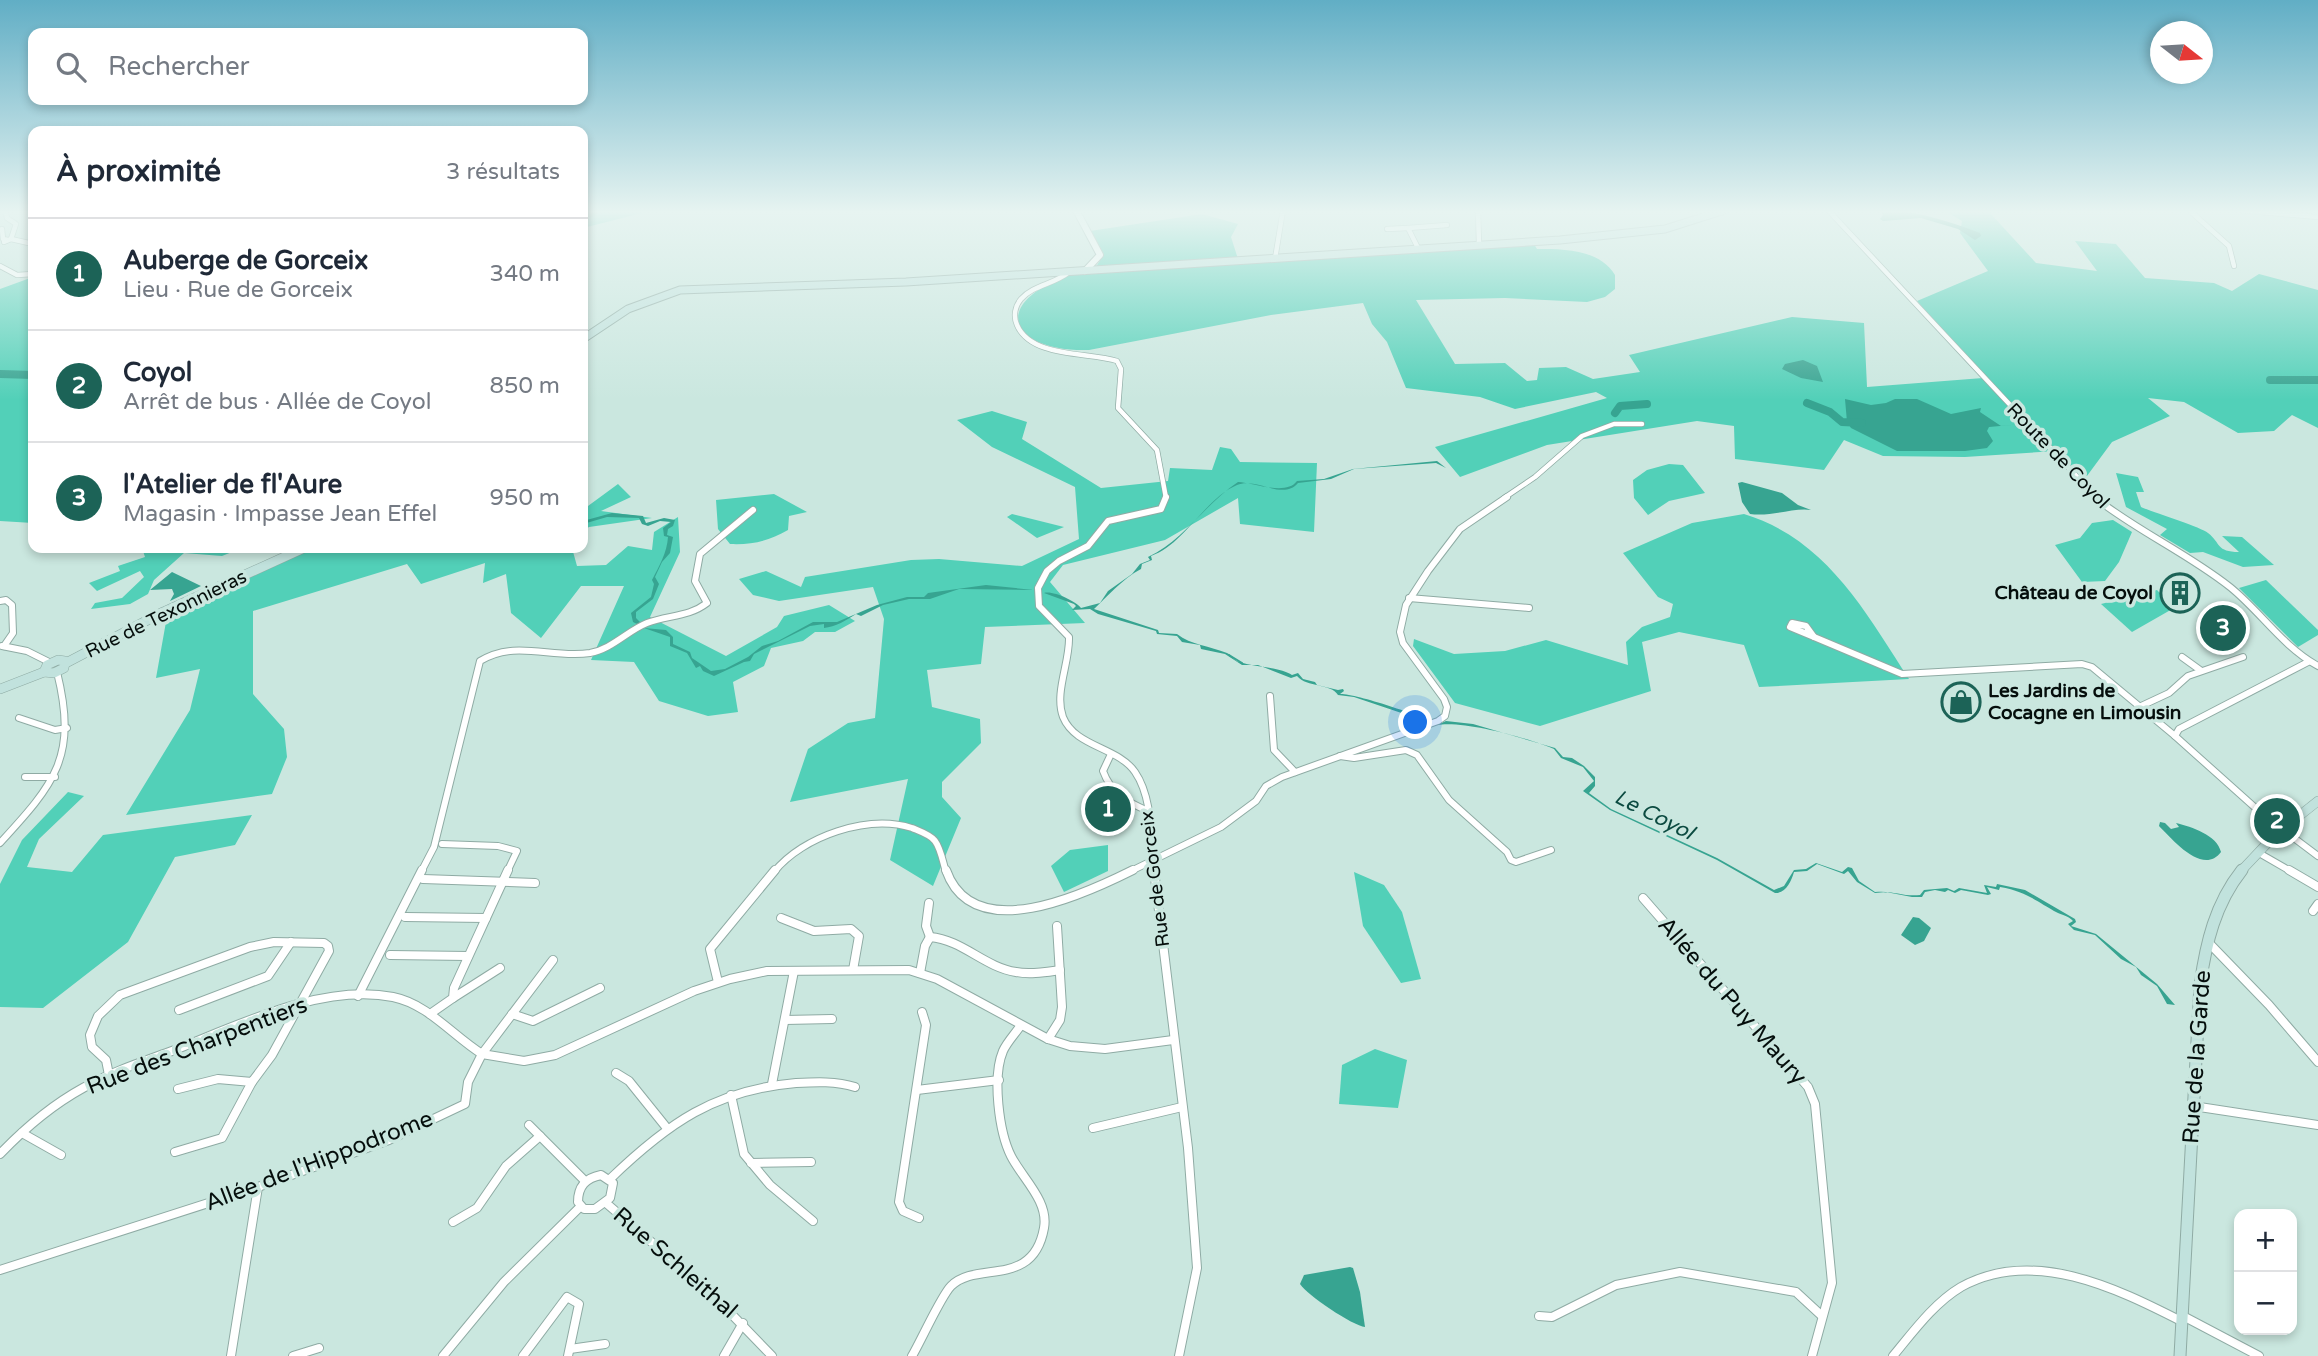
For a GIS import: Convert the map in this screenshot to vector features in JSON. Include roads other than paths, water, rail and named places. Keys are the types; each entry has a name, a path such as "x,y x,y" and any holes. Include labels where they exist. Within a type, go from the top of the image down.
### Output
{"main road":[{"path":"588,335 625,309 644,300 680,290 1041,273"},
{"name":"Rue de Texonnieras","path":"66,663 163,612 293,553"},
{"path":"0,689 44,672 57,672 66,663 61,660 51,663 44,672"},
{"name":"Rue de la Garde","path":"2180,1356 2197,1025 2207,942 2218,908 2232,882 2280,828 2318,801"}],"street":[{"name":"Rue de Gorceix","path":"1067,273 1022,298 1015,310 1017,327 1029,339 1042,346 1117,361 1121,369 1118,408 1157,450 1166,498 1161,509 1110,520 1101,526 1091,544 1055,563 1042,577 1037,592 1038,604 1043,612 1069,637 1070,650 1061,709 1065,721 1074,732 1135,771 1145,793 1182,1107 1197,1268 1179,1356"},
{"name":"Route de Coyol","path":"1887,273 2091,494 2115,515 2195,562 2231,587 2308,662 2318,666"},
{"path":"718,982 710,949 783,862 822,838 875,824 898,824 920,831 934,840 950,882 971,901 996,911 1023,909 1062,901 1220,827 1255,801 1266,786 1295,772 1430,725 1445,716 1447,707 1444,699 1403,643 1400,632 1409,598 1460,529 1535,477 1582,436 1614,425 1642,424"},
{"path":"358,996 434,847 480,661 491,652 512,649 588,653 613,645 647,623 698,612 707,603 695,581 700,554 753,510"},
{"path":"1409,598 1529,608"},
{"path":"0,601 6,600 12,605 13,633 1,647"},
{"path":"1815,639 1902,674 2082,664 2092,667 2280,828 2318,856"},
{"path":"1,647 27,651 51,663"},
{"path":"2182,657 2200,670"},
{"path":"2139,707 2169,693 2188,676 2200,670 2243,657"},
{"path":"2175,736 2179,729 2308,662"},
{"path":"0,843 40,799 54,777 65,751 67,728 57,672"},
{"path":"1270,696 1274,750 1295,772"},
{"path":"19,718 55,730 67,728"},
{"path":"1338,755 1354,758 1406,750 1418,755 1449,800 1507,852 1511,860 1516,862 1551,850"},
{"path":"1111,754 1103,771 1106,779 1122,799 1147,811"},
{"path":"25,777 54,777"},
{"path":"442,844 498,846 517,851 454,988 453,998"},
{"path":"2259,852 2318,887"},
{"path":"423,879 535,883"},
{"name":"Allée du Puy Maury","path":"1643,898 1808,1087 1815,1104 1832,1283 1812,1356"},
{"path":"920,973 925,946 930,937 926,926 929,903"},
{"path":"404,917 486,918"},
{"path":"781,918 814,931 851,929 859,936 853,970"},
{"path":"1048,1039 1060,1020 1062,1007 1057,926"},
{"path":"930,937 943,937 1010,971 1026,974 1060,970"},
{"path":"109,1075 106,1060 92,1046 90,1035 98,1016 114,1000 250,947 274,942 324,943 329,951 272,1055 252,1082 222,1138 175,1153"},
{"path":"178,1010 268,976 290,942"},
{"path":"2207,942 2269,1005 2318,1062"},
{"path":"390,955 468,956"},
{"name":"Allée de l'Hippodrome","path":"0,1270 258,1187 390,1140 465,1104 468,1082 482,1054 553,960"},
{"path":"430,1014 499,968"},
{"path":"482,1054 505,1060 530,1061 568,1052 641,1015 718,982 745,974 794,971 898,969 920,973 1048,1039 1084,1049 1173,1040"},
{"path":"772,1084 794,971"},
{"path":"512,1014 533,1021 600,988"},
{"name":"Rue des Charpentiers","path":"0,1154 22,1133 74,1093 109,1075 300,1004 358,996 390,996 413,1002 482,1054"},
{"path":"919,1218 902,1211 899,1202 926,1025 922,1012"},
{"path":"785,1020 832,1019"},
{"path":"912,1356 951,1286 961,1279 1005,1273 1018,1267 1030,1256 1041,1238 1045,1219 1040,1199 1005,1142 999,1080 999,1059 1021,1025"},
{"path":"616,1073 629,1081 666,1126"},
{"path":"178,1089 218,1079 252,1082"},
{"path":"917,1090 999,1080"},
{"path":"610,1178 666,1126 731,1095 772,1084 843,1082 855,1087"},
{"path":"731,1095 739,1141 751,1163 770,1185 813,1221"},
{"path":"2192,1105 2318,1125"},
{"path":"1093,1128 1182,1107"},
{"path":"529,1125 584,1181"},
{"path":"22,1133 61,1154"},
{"path":"453,1222 477,1208 506,1166 540,1136"},
{"path":"751,1163 811,1162"},
{"path":"580,1207 577,1198 584,1181 596,1175 610,1178"},
{"path":"580,1207 590,1210 606,1203 612,1193 610,1178"},
{"path":"231,1356 258,1187"},
{"name":"Rue Schleithal","path":"606,1203 687,1270 743,1323 772,1356"},
{"path":"443,1356 504,1282 580,1207"},
{"path":"1892,1356 1924,1320 1959,1288 2003,1272 2038,1271 2064,1274 2109,1286 2259,1356"},
{"path":"1539,1316 1552,1317 1616,1285 1680,1272 1796,1292 1822,1316"},
{"path":"523,1356 567,1297 579,1304 569,1352 605,1344"},
{"path":"723,1356 743,1323"},
{"path":"293,1356 319,1348"}],"waterway":[{"path":"0,374 28,375"},
{"path":"2270,380 2318,380"},
{"path":"1807,403 1830,412 1842,422 1862,423"},
{"path":"1615,413 1620,406 1647,404"},
{"name":"Le Coyol","path":"1229,655 1242,663"}],"place":[{"name":"Château de Coyol","path":"2180,593"},
{"name":"l'Atelier de fl'Aure","path":"2223,628"},
{"name":"Les Jardins de Cocagne en Limousin","path":"1961,702"},
{"name":"Auberge de Gorceix","path":"1108,809"},
{"name":"Coyol","path":"2277,821"}]}
